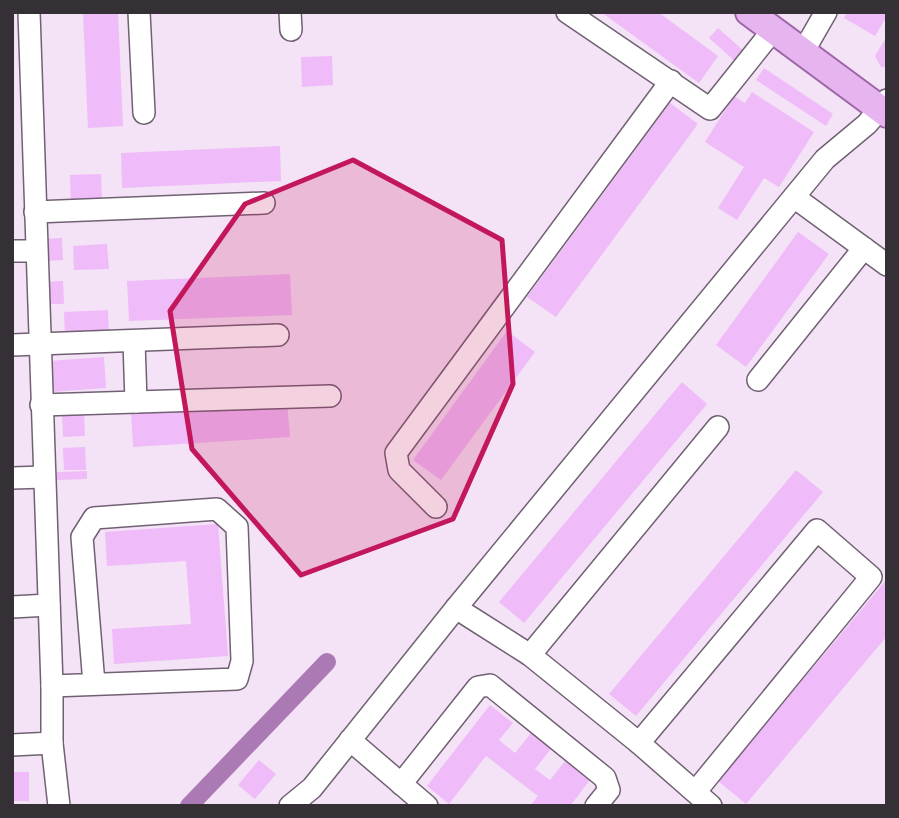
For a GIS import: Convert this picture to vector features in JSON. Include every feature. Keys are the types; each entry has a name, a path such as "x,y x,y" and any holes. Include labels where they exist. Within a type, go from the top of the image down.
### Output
{"main road":[{"path":"749,12 884,107"}],"lane":[{"path":"29,12 52,743 59,806"},
{"path":"139,12 144,113"},
{"path":"567,12 710,109 773,30"},
{"path":"803,52 826,12"},
{"path":"436,507 399,470 396,453 671,81"},
{"path":"303,802 456,608 825,159 884,107"},
{"path":"794,197 887,265"},
{"path":"35,212 264,203"},
{"path":"758,380 864,248"},
{"path":"12,251 36,251"},
{"path":"12,345 278,335"},
{"path":"134,341 136,402"},
{"path":"41,405 330,396"},
{"path":"530,655 718,427"},
{"path":"12,478 44,477"},
{"path":"52,686 237,679 242,661 237,527 217,509 94,518 82,537 94,684"},
{"path":"456,608 530,655 704,799 871,577 817,530 639,743"},
{"path":"12,607 49,605"},
{"path":"401,784 478,687 490,685 605,778 609,790 596,806"},
{"path":"350,740 427,806"},
{"path":"12,745 52,743"}],"highlighted area":[{"path":"353,160 502,240 513,384 453,519 301,575 192,449 170,311 245,204"}],"building":[{"path":"83,12 118,12 123,126 88,128"},
{"path":"601,12 658,12 718,56 699,83"},
{"path":"847,12 887,12 887,16 875,36 844,18"},
{"path":"718,28 745,52 736,62 709,38"},
{"path":"887,36 887,67 881,67 875,56"},
{"path":"332,56 333,85 302,87 301,57"},
{"path":"764,68 833,114 826,126 756,80"},
{"path":"752,92 814,132 779,187 764,178 737,220 718,208 744,167 705,142 734,96 745,103"},
{"path":"670,103 698,124 556,317 527,297"},
{"path":"280,146 281,181 122,188 121,153"},
{"path":"101,174 102,203 71,205 70,175"},
{"path":"798,232 829,254 746,367 716,345"},
{"path":"62,238 63,260 43,261 42,239"},
{"path":"107,244 109,269 74,270 73,246"},
{"path":"290,274 292,315 129,321 127,281"},
{"path":"63,281 64,304 45,304 44,282"},
{"path":"108,310 109,334 65,336 64,312"},
{"path":"507,331 535,352 441,480 413,460"},
{"path":"104,357 106,388 51,392 49,361"},
{"path":"682,382 707,404 524,623 499,602"},
{"path":"287,401 290,437 133,447 131,412"},
{"path":"84,413 85,436 63,437 62,414"},
{"path":"85,447 86,470 64,470 63,448"},
{"path":"796,470 823,492 636,716 609,694"},
{"path":"87,471 87,479 57,480 56,472"},
{"path":"218,524 228,656 114,664 112,629 191,624 186,561 107,566 105,532"},
{"path":"887,579 887,636 746,804 718,781"},
{"path":"490,705 513,723 499,740 515,753 531,733 551,749 535,769 550,780 565,761 590,780 570,806 530,806 538,796 486,756 449,804 427,786"},
{"path":"259,760 276,774 255,799 238,785"},
{"path":"12,772 29,772 29,801 12,801"}],"waterway":[{"path":"189,806 327,662"}]}
